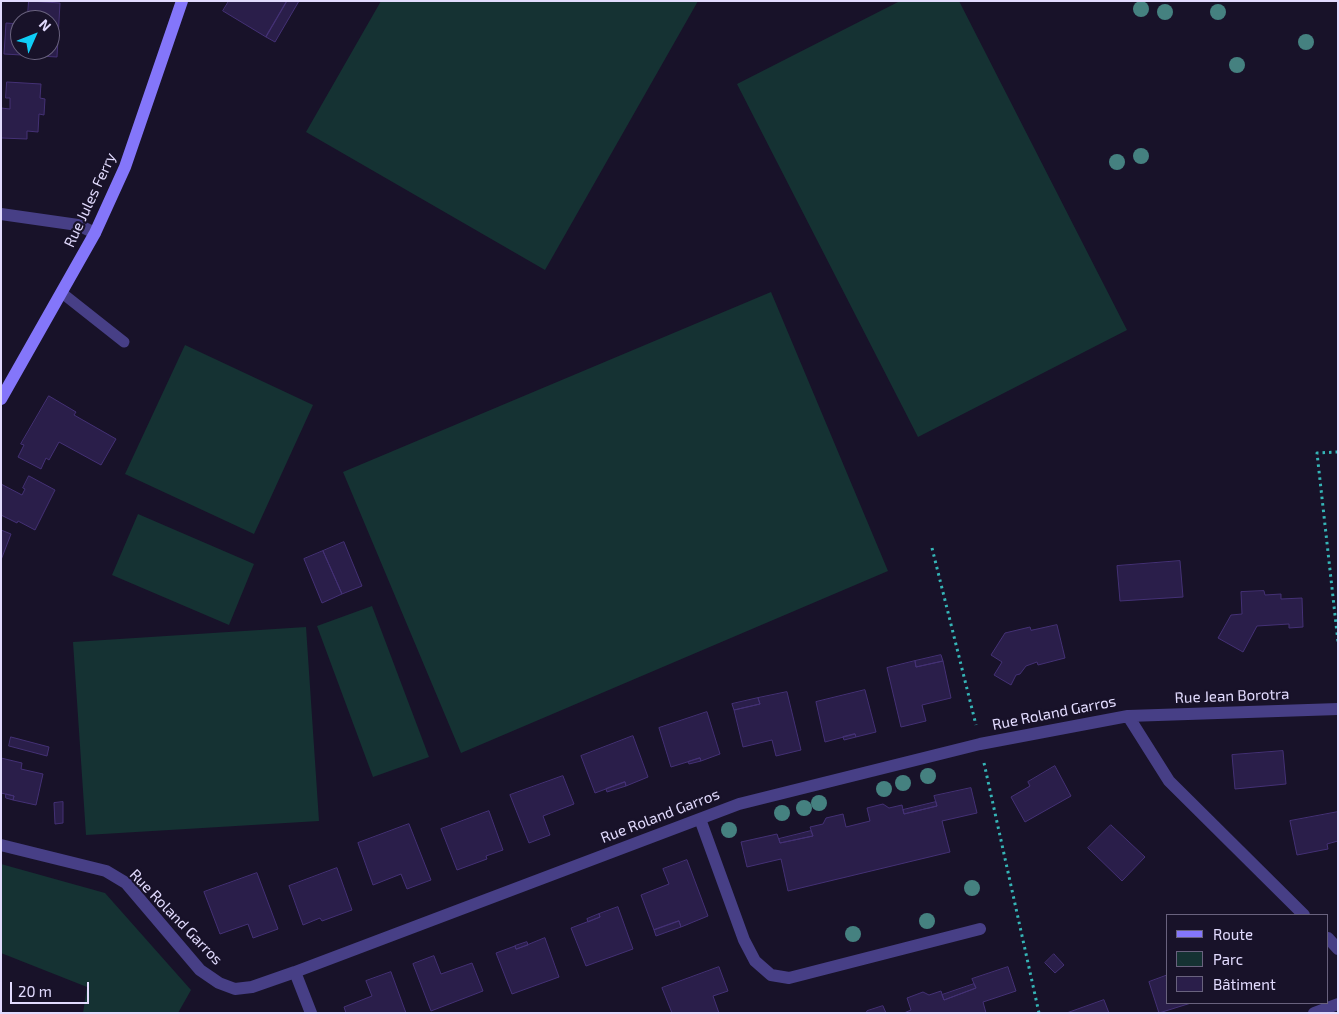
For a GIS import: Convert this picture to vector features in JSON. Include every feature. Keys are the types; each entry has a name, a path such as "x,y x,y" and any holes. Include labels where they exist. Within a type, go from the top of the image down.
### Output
{"main road":[{"name":"Rue Jules Ferry","path":"1,399 96,233 125,167 182,1"}],"street":[{"path":"1,214 78,225 96,233"},
{"name":"Rue Jean Borotra","path":"1128,716 1338,709"},
{"name":"Rue Roland Garros","path":"1,845 106,871 126,883 200,970 219,983 235,989 252,986 295,972 739,804 980,744 1128,716 1169,781 1303,914"},
{"path":"700,819 744,940 755,961 771,975 789,978 980,929"},
{"path":"1329,939 1338,949"},
{"path":"295,972 311,1013"},
{"path":"1314,1013 1338,1004"}],"lane":[{"path":"62,293 124,342"}],"path":[{"path":"1338,452 1317,453 1338,642"},
{"path":"932,548 980,744 1039,1013"}],"green space":[{"path":"381,1 698,1 545,270 306,132"},
{"path":"900,1 959,1 1127,330 918,437 737,84"},
{"path":"771,292 888,571 461,753 343,472"},
{"path":"185,345 313,405 254,534 125,474"},
{"path":"138,514 254,564 229,625 112,575"},
{"path":"372,606 429,757 373,777 317,626"},
{"path":"306,627 319,821 86,835 73,642"},
{"path":"1,864 105,893 191,990 178,1013 83,1013 87,987 1,953"}],"building":[{"path":"29,1 60,3 60,10 28,10"},
{"path":"229,1 287,1 266,37 223,11"},
{"path":"287,1 299,1 275,42 266,37"},
{"path":"6,23 10,23 10,54 4,54"},
{"path":"7,82 41,84 40,98 45,99 44,115 39,114 38,132 27,131 27,139 1,138 1,108 10,109 10,98 6,98"},
{"path":"49,396 76,412 74,415 116,439 101,465 59,442 49,460 46,458 41,469 18,457 24,445 21,444"},
{"path":"29,476 55,490 35,530 1,515 1,484 22,495"},
{"path":"1,530 11,534 1,560"},
{"path":"344,542 362,586 342,594 323,551"},
{"path":"323,551 342,594 322,603 304,559"},
{"path":"1180,561 1183,597 1120,601 1117,566"},
{"path":"1264,591 1265,595 1281,594 1281,599 1302,598 1303,627 1289,628 1289,624 1257,626 1243,652 1218,638 1231,615 1242,614 1241,592"},
{"path":"1057,625 1065,658 1038,665 1037,662 1026,666 1020,674 1016,675 1011,685 994,675 1002,662 991,655 1005,633 1030,627 1031,630"},
{"path":"941,655 943,661 916,667 915,661"},
{"path":"915,661 916,667 943,661 951,698 922,705 926,721 901,727 887,668"},
{"path":"865,690 876,732 856,737 855,734 825,742 816,702"},
{"path":"787,692 801,750 776,756 772,740 743,747 734,710 760,704 758,698"},
{"path":"758,698 760,704 734,710 732,704"},
{"path":"707,712 720,754 701,761 700,758 671,767 659,728"},
{"path":"855,734 856,737 844,740 843,737"},
{"path":"633,736 648,777 626,786 625,782 595,793 581,756"},
{"path":"11,737 49,747 47,756 9,746"},
{"path":"1283,751 1286,784 1235,789 1232,755"},
{"path":"1,758 22,763 21,769 43,774 36,805 13,800 14,796 1,793"},
{"path":"700,758 701,761 689,764 688,762"},
{"path":"1055,766 1071,796 1025,822 1011,797 1030,786 1028,782"},
{"path":"563,776 574,804 543,816 550,835 529,843 510,795"},
{"path":"625,782 626,786 607,792 606,789"},
{"path":"971,788 977,813 942,821 950,852 788,891 781,859 747,867 741,842 777,834 780,843 813,836 810,827 823,824 826,818 843,814 846,827 870,821 867,808 883,804 889,808 902,805 904,814 937,806 934,796"},
{"path":"6,794 14,796 13,800 6,798"},
{"path":"63,802 63,823 55,824 54,803"},
{"path":"936,802 937,806 904,814 903,810"},
{"path":"489,811 503,850 486,856 487,859 457,870 441,829"},
{"path":"1338,812 1338,841 1327,844 1328,849 1297,855 1290,821"},
{"path":"409,824 431,880 407,889 401,874 373,885 358,843"},
{"path":"1111,825 1145,857 1122,881 1088,848"},
{"path":"811,831 813,836 780,843 779,839"},
{"path":"687,860 708,916 681,927 679,921 654,930 641,895 669,884 663,869"},
{"path":"337,868 352,910 322,921 320,918 303,925 289,886"},
{"path":"257,873 278,929 253,938 248,924 220,934 204,892"},
{"path":"618,907 633,949 586,966 571,928 600,917 599,914"},
{"path":"599,914 600,917 588,922 587,919"},
{"path":"679,921 681,927 656,936 654,930"},
{"path":"545,938 559,977 512,994 496,953 515,946 516,949"},
{"path":"527,942 528,945 516,949 515,946"},
{"path":"1054,954 1064,965 1055,973 1045,963"},
{"path":"434,956 441,974 472,963 483,991 431,1011 413,964"},
{"path":"719,967 728,991 713,996 719,1013 672,1013 662,988"},
{"path":"1008,967 1016,991 983,1002 986,1013 904,1013 911,1010 907,998 923,992 929,995 941,991 944,1000 976,988 972,979"},
{"path":"391,972 406,1013 346,1013 344,1007 372,996 366,981"},
{"path":"1166,976 1166,1004 1188,1004 1159,1013 1149,982"},
{"path":"974,984 976,988 944,1000 942,995"},
{"path":"1104,1000 1109,1013 1067,1013"},
{"path":"883,1006 886,1013 866,1013 867,1011"}]}
